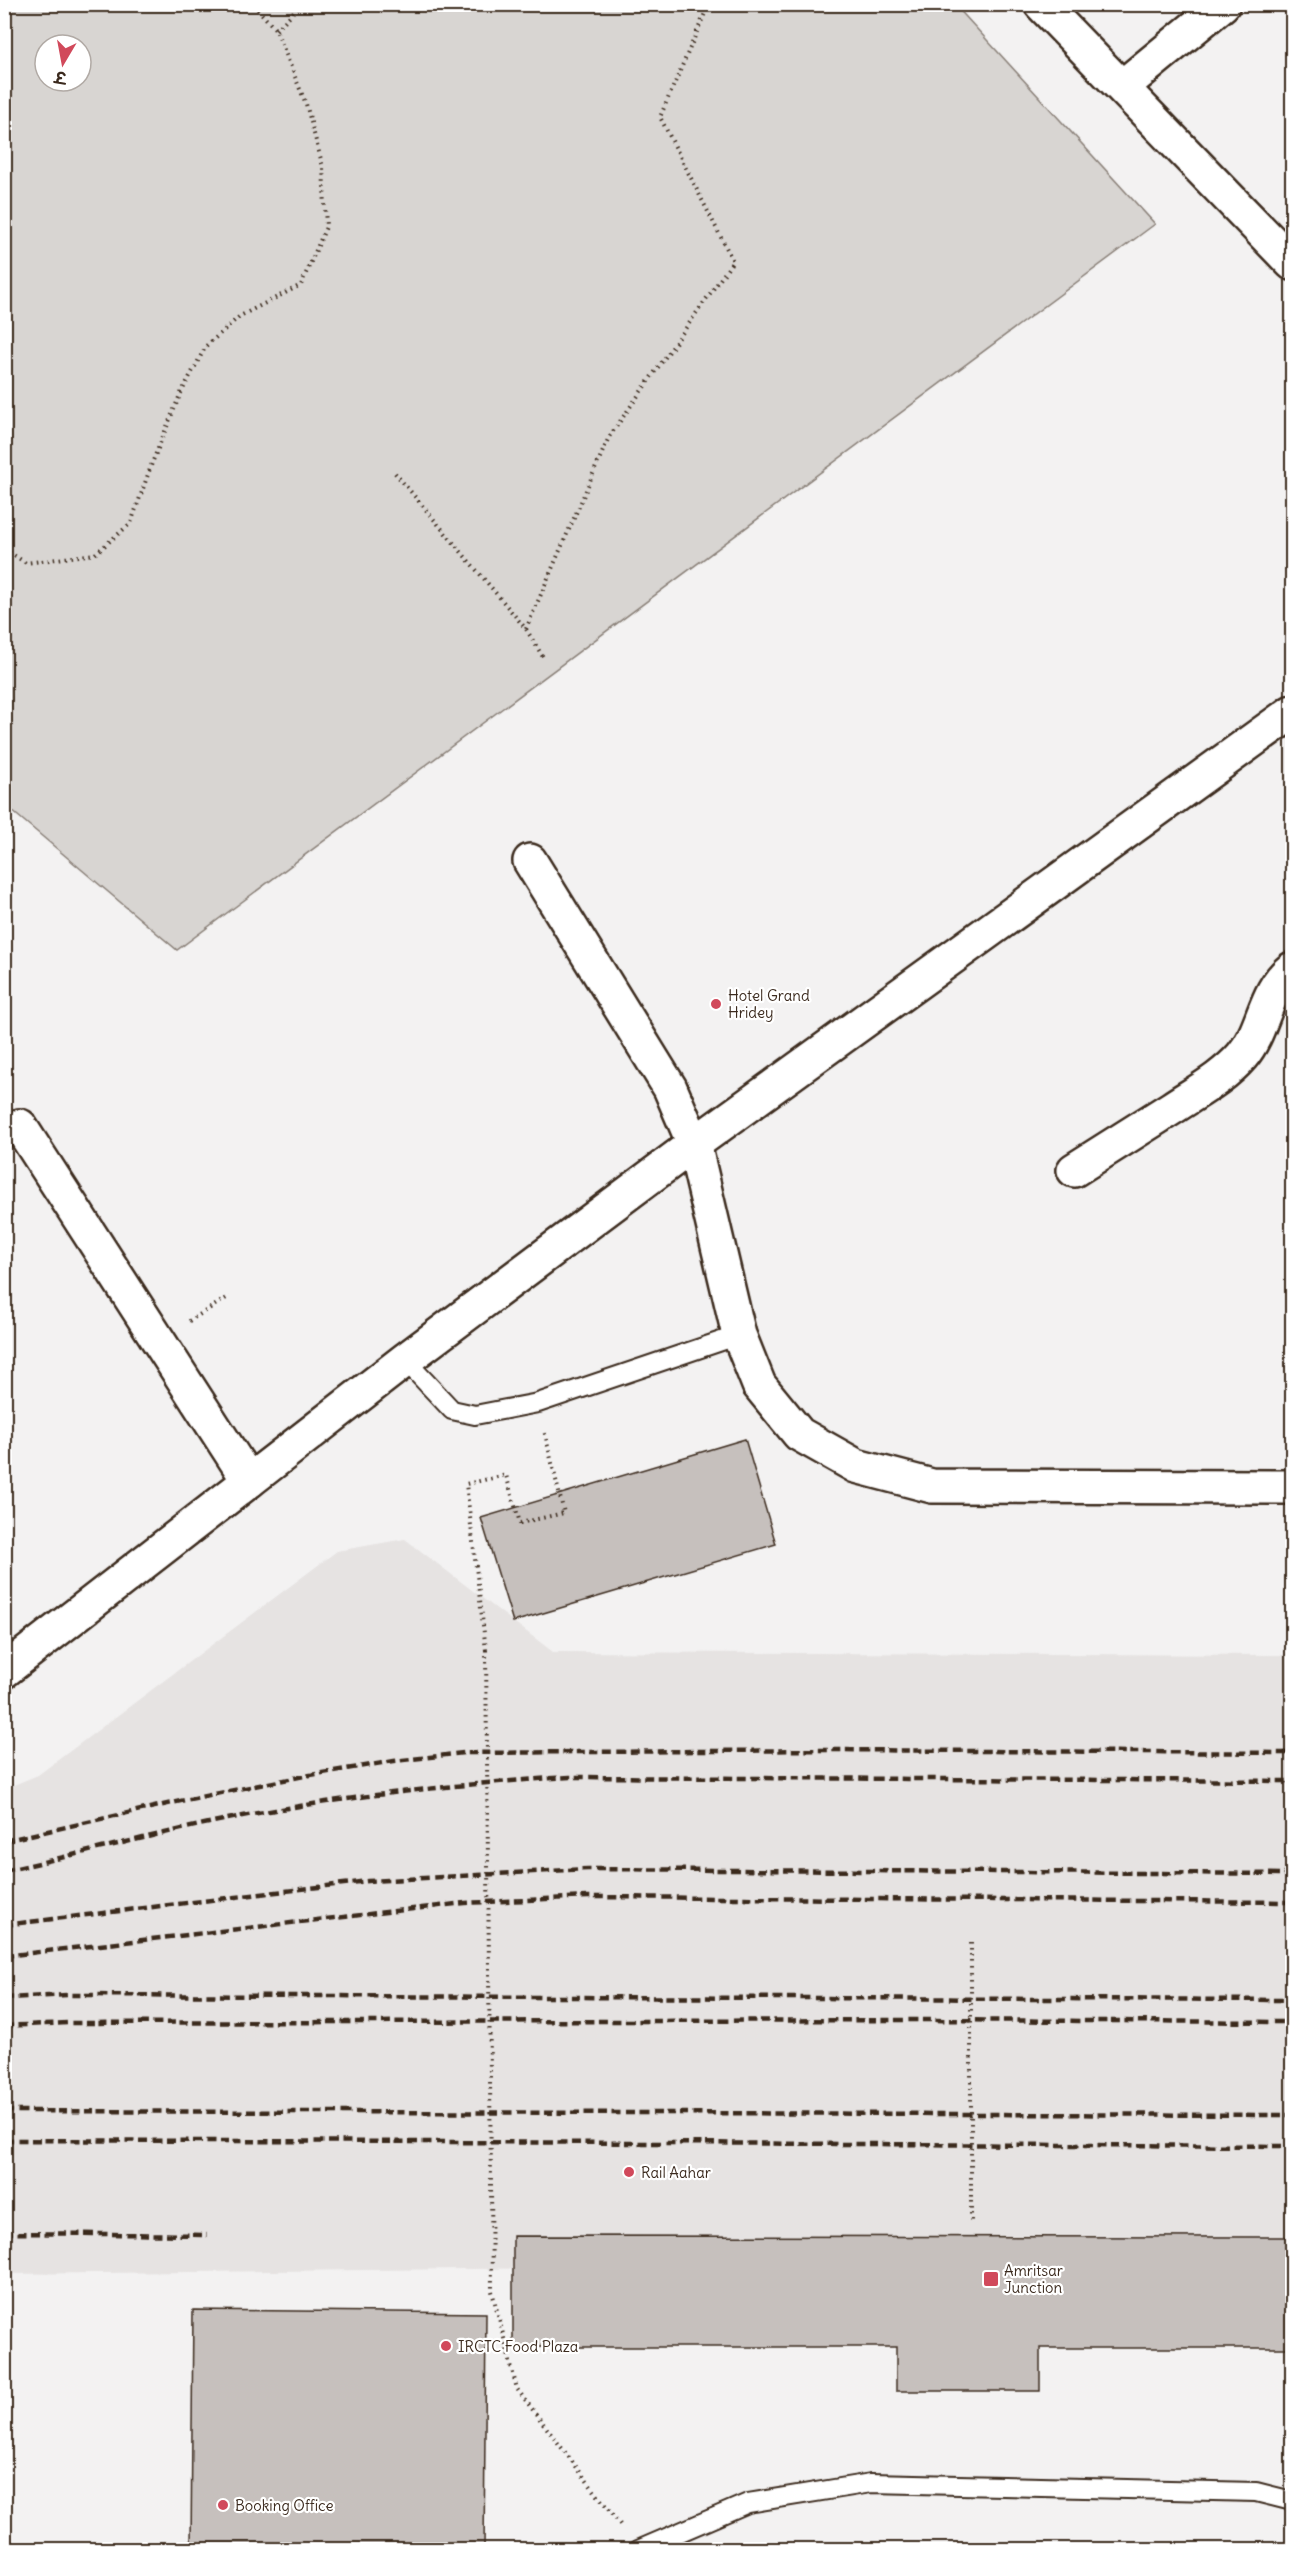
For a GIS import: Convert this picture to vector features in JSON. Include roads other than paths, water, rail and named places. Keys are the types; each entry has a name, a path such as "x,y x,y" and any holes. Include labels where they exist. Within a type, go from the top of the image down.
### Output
{"street":[{"path":"1041,4 1293,263"},
{"path":"1122,87 1223,4"},
{"path":"4,1671 405,1360 694,1144 1293,712"},
{"path":"530,861 670,1088 694,1144 739,1335 759,1385 799,1434 856,1466 932,1486 1293,1486"},
{"path":"1074,1170 1220,1077 1242,1055 1255,1036 1272,990 1282,977 1293,969"},
{"path":"20,1126 249,1481"}],"lane":[{"path":"405,1360 452,1410 476,1416 538,1403 739,1335"},
{"path":"638,2549 748,2503 871,2483 1256,2492 1293,2501"}],"railway":[{"path":"4,1841 299,1777 394,1761 464,1753 830,1750 1292,1753"},
{"path":"4,1871 258,1813 374,1795 452,1786 570,1777 1292,1781"},
{"path":"4,1925 368,1881 588,1869 1292,1874"},
{"path":"4,1956 465,1903 588,1897 1292,1902"},
{"path":"4,1998 69,1995 1292,2000"},
{"path":"4,2026 68,2023 913,2020 1292,2022"},
{"path":"4,2111 1292,2115"},
{"path":"4,2140 1292,2146"},
{"path":"4,2233 207,2235"}],"place":[{"name":"Hotel Grand Hridey","path":"716,1004"},
{"name":"Rail Aahar","path":"629,2172"},
{"name":"Amritsar Junction","path":"991,2279"},
{"name":"IRCTC Food Plaza","path":"446,2346"},
{"name":"Booking Office","path":"223,2505"}]}
